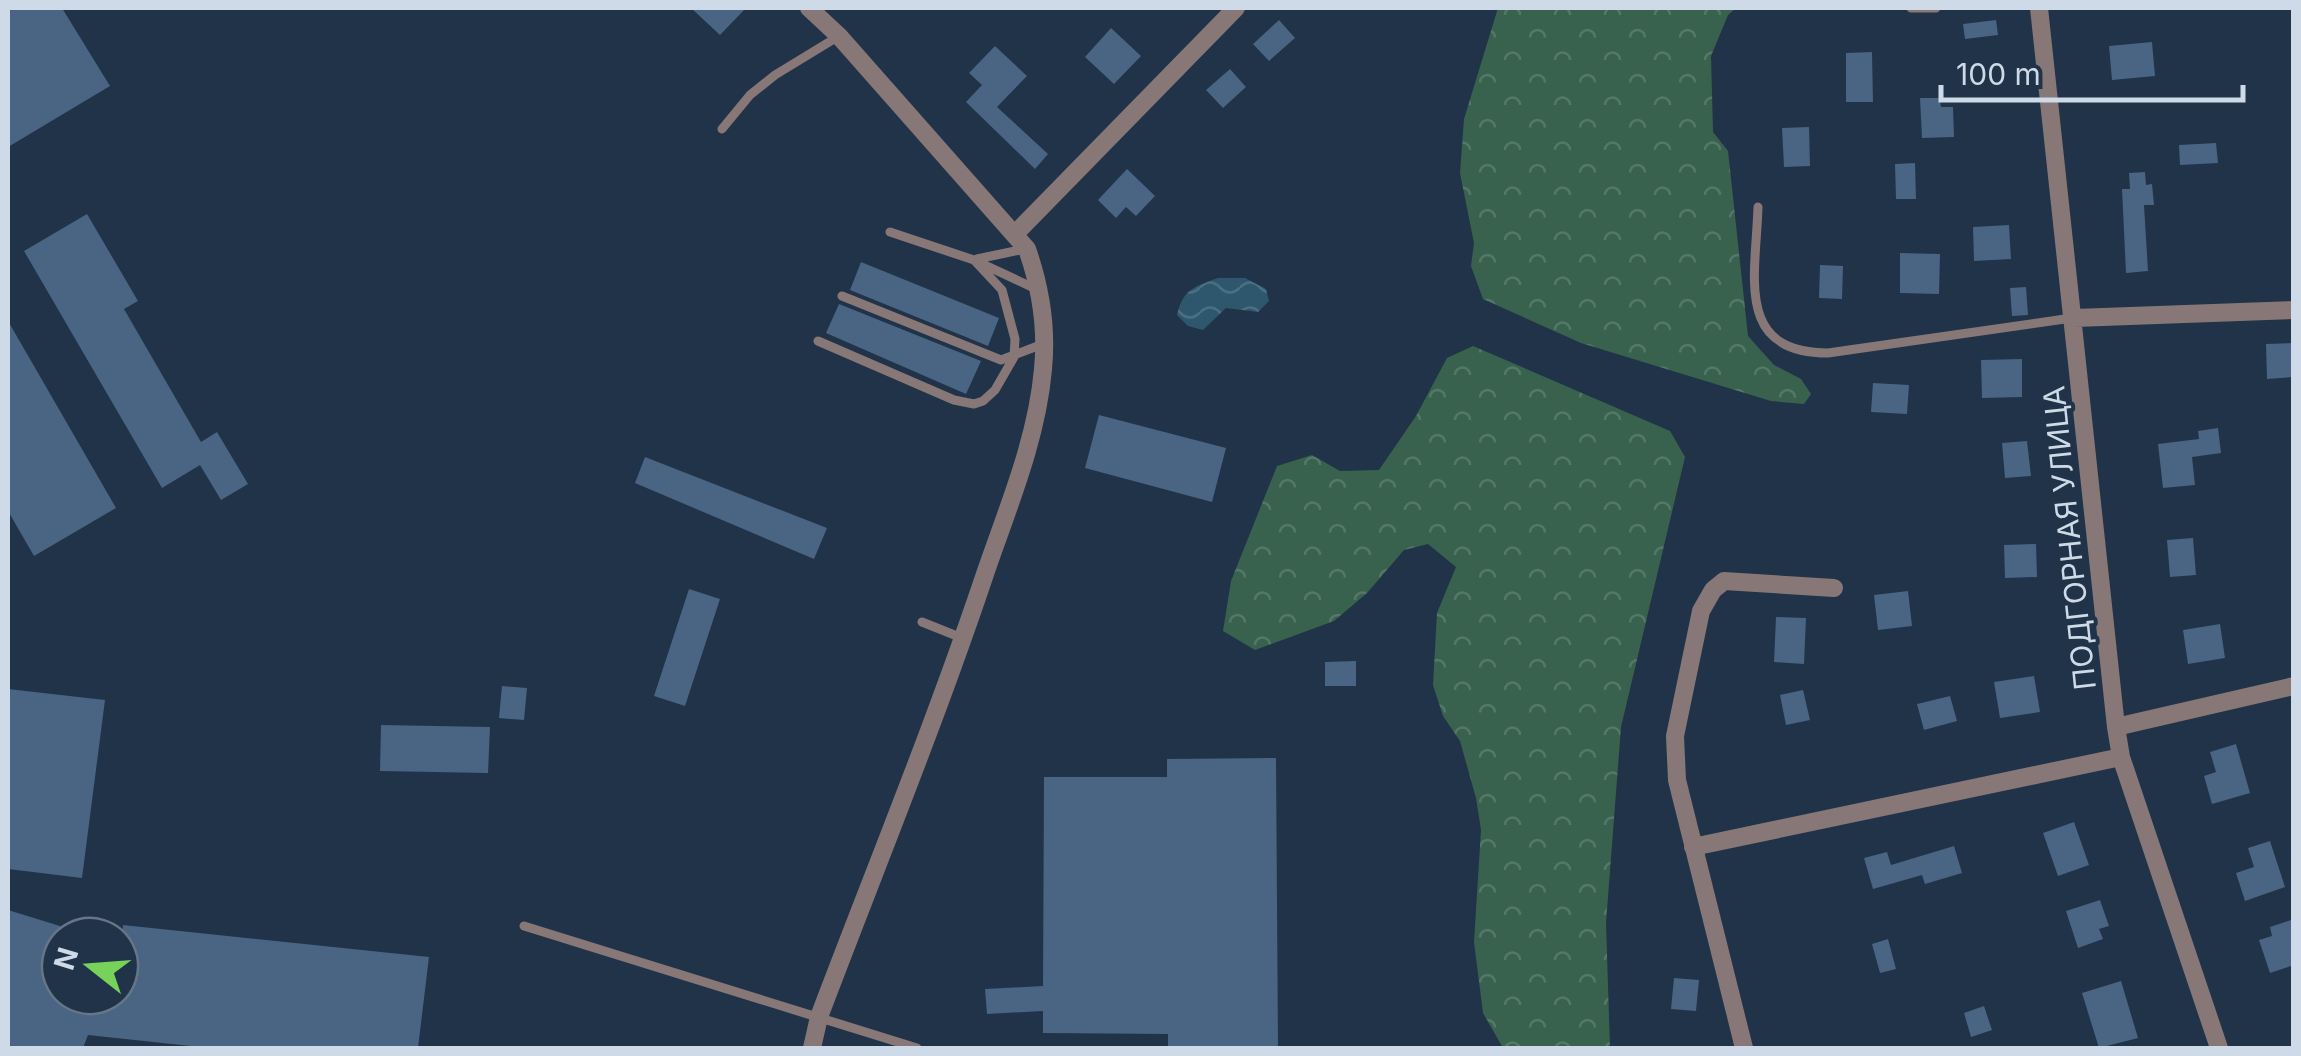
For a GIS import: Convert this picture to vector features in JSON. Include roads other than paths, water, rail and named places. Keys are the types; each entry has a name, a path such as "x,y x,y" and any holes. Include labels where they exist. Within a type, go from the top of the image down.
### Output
{"street":[{"path":"809,8 839,36 1021,241 1038,290 1044,368 1031,438 963,638 819,1016 812,1048"},
{"path":"1021,241 1236,8"},
{"name":"ПОДГОРНАЯ УЛИЦА","path":"2039,8 2121,757 2219,1048"},
{"path":"2074,318 2294,310"},
{"path":"1744,1048 1678,780 1675,736 1701,611 1713,590 1724,581 1834,588"},
{"path":"2116,727 2294,686"},
{"path":"1693,847 2121,757"}],"lane":[{"path":"1911,8 1936,8"},
{"path":"722,128 763,85 839,36"},
{"path":"1758,206 1756,288 1761,324 1778,343 1803,352 1828,352 2074,318"},
{"path":"890,232 974,260 1038,290"},
{"path":"974,260 1021,241"},
{"path":"818,341 954,400 974,404 983,401 996,390 1014,356 1016,339 1002,290 974,260"},
{"path":"842,296 1000,360 1043,344"},
{"path":"922,622 963,638"},
{"path":"524,926 918,1048"}],"water":[{"path":"1218,278 1245,278 1266,289 1269,301 1258,312 1226,308 1203,330 1188,326 1177,315 1186,294"}]}
